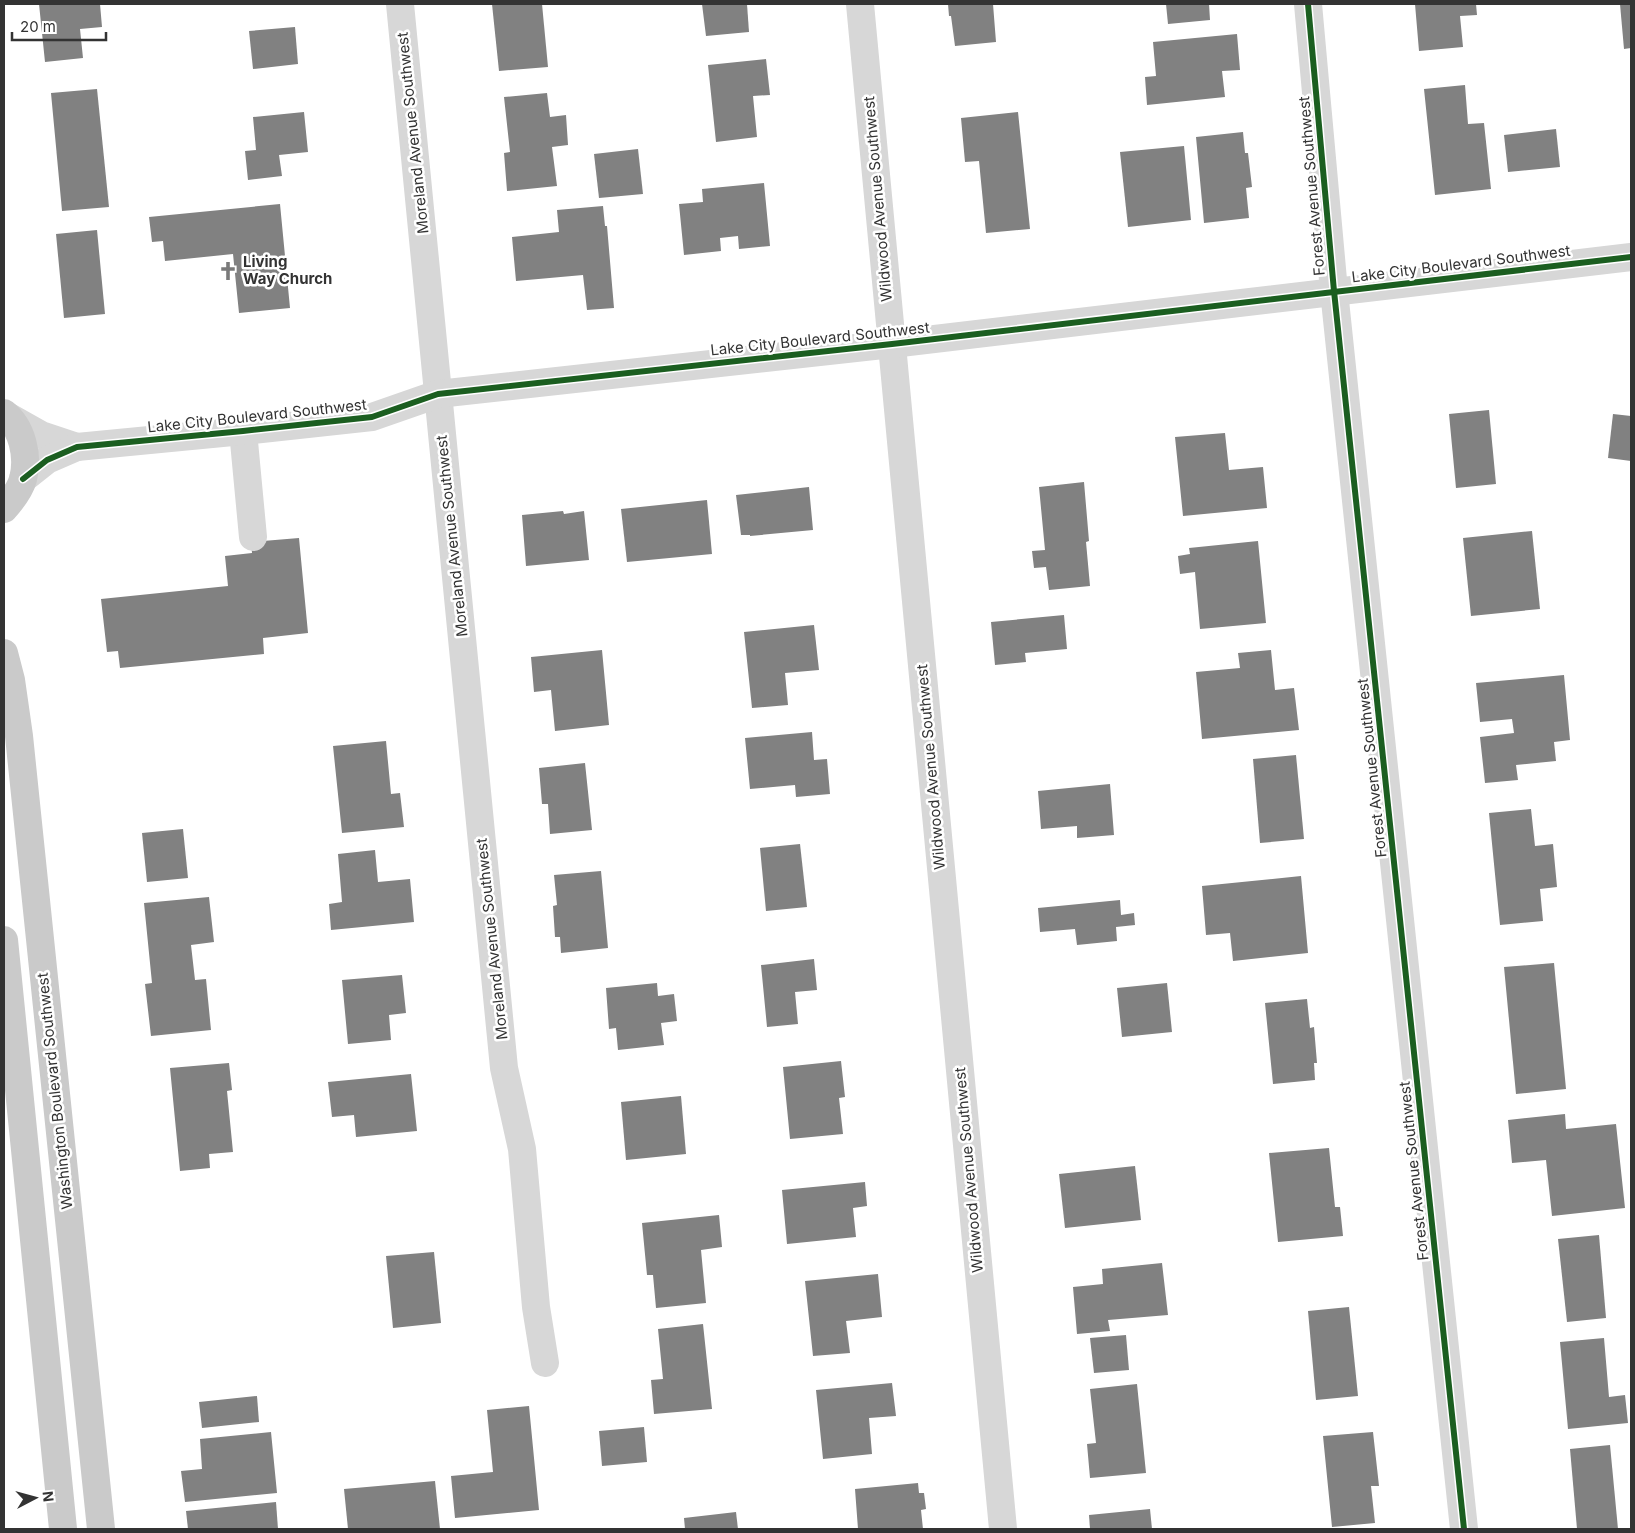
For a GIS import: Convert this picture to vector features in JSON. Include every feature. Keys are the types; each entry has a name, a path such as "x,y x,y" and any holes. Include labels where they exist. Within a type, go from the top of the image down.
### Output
{"main road":[{"path":"4,509 13,499 23,479 25,457 20,436 6,415"},
{"name":"Washington Boulevard Southwest","path":"4,653 11,680 19,736 101,1529"},
{"path":"4,940 63,1529"}],"street":[{"name":"Moreland Avenue Southwest","path":"400,4 504,1068 522,1149 536,1307 546,1363"},
{"name":"Wildwood Avenue Southwest","path":"860,4 1003,1529"},
{"name":"Forest Avenue Southwest","path":"1308,4 1334,291 1464,1529"},
{"name":"Lake City Boulevard Southwest","path":"23,479 47,460 77,447 372,417 438,394 892,344 1631,257"},
{"name":"Lake City Boulevard Southwest","path":"6,415 42,436 77,447"},
{"path":"243,431 253,537"}],"building":[{"path":"39,4 100,4 102,27 80,29 83,58 45,62"},
{"path":"492,4 542,4 548,67 499,71"},
{"path":"702,4 747,4 749,32 706,36"},
{"path":"948,4 993,4 996,42 955,46"},
{"path":"1166,4 1209,4 1210,20 1168,24"},
{"path":"1415,4 1476,4 1477,15 1460,16 1463,47 1419,51"},
{"path":"1620,4 1631,4 1631,48 1624,49"},
{"path":"295,27 298,64 253,69 249,31"},
{"path":"1237,34 1240,70 1222,71 1225,97 1147,105 1145,77 1156,76 1153,42"},
{"path":"766,59 770,95 753,96 757,137 716,142 708,65"},
{"path":"1465,85 1468,124 1484,123 1491,189 1435,195 1424,89"},
{"path":"97,89 109,207 62,211 51,93"},
{"path":"547,93 550,117 566,115 568,145 552,147 557,186 507,191 504,153 510,152 504,97"},
{"path":"304,112 308,152 279,155 282,176 248,180 245,151 256,150 253,117"},
{"path":"1018,112 1030,229 986,233 979,161 965,162 961,118"},
{"path":"1556,129 1560,167 1508,172 1504,135"},
{"path":"1243,132 1245,153 1248,153 1252,187 1246,188 1249,218 1204,223 1196,137"},
{"path":"1184,146 1191,220 1128,227 1120,152"},
{"path":"638,149 643,194 599,198 594,154"},
{"path":"764,183 770,246 739,249 738,236 720,238 721,251 684,255 679,204 703,202 702,189"},
{"path":"280,204 290,308 239,313 233,254 165,261 163,241 152,242 149,217"},
{"path":"603,206 605,226 607,226 614,308 587,310 583,275 516,281 512,237 559,232 557,210"},
{"path":"97,230 105,314 64,318 56,234"},
{"path":"1489,410 1496,484 1456,488 1449,414"},
{"path":"1613,414 1631,416 1631,461 1608,458"},
{"path":"1225,433 1229,470 1263,467 1267,508 1183,516 1175,437"},
{"path":"1084,482 1089,541 1086,542 1090,586 1049,590 1046,567 1034,568 1032,551 1045,550 1039,487"},
{"path":"809,487 813,530 750,536 741,535 736,495"},
{"path":"707,500 712,554 627,562 621,509"},
{"path":"563,511 564,514 584,511 589,560 526,566 522,515"},
{"path":"1532,531 1540,609 1471,616 1463,538"},
{"path":"299,538 308,633 263,638 264,654 120,668 118,651 107,652 101,599 228,586 225,556 252,553 251,542"},
{"path":"1258,541 1266,623 1200,629 1195,572 1180,574 1178,556 1190,554 1189,548"},
{"path":"1064,615 1067,649 1025,653 1026,662 995,665 991,622"},
{"path":"814,625 819,670 785,673 788,705 752,708 744,632"},
{"path":"602,650 609,725 555,731 551,690 534,692 531,657"},
{"path":"1271,650 1275,690 1294,688 1299,730 1202,739 1196,672 1240,668 1238,653"},
{"path":"1564,675 1570,740 1554,742 1556,761 1516,765 1518,780 1485,783 1480,737 1514,733 1512,719 1480,722 1476,683"},
{"path":"812,732 814,760 827,759 830,794 796,797 795,785 750,789 745,738"},
{"path":"386,741 391,794 400,793 404,827 342,833 333,746"},
{"path":"1296,755 1304,839 1260,843 1253,759"},
{"path":"585,763 592,830 550,834 548,804 542,804 539,768"},
{"path":"1110,784 1114,835 1077,838 1077,826 1041,829 1038,791"},
{"path":"1531,809 1535,846 1553,844 1557,887 1540,889 1543,921 1500,925 1489,813"},
{"path":"183,829 188,878 147,882 142,833"},
{"path":"800,844 807,907 766,911 760,848"},
{"path":"375,850 378,882 410,879 414,922 331,930 329,904 342,902 338,854"},
{"path":"601,871 608,948 561,953 560,937 555,937 553,906 557,905 554,875"},
{"path":"1301,876 1308,953 1233,961 1230,933 1206,935 1202,886"},
{"path":"209,897 214,942 191,945 195,980 206,979 211,1030 151,1036 145,984 152,983 144,903"},
{"path":"1120,900 1121,915 1134,913 1135,925 1116,927 1117,941 1077,945 1075,929 1040,932 1038,908"},
{"path":"814,959 817,990 795,992 798,1024 767,1027 761,965"},
{"path":"1554,963 1566,1089 1516,1094 1504,967"},
{"path":"402,975 406,1013 389,1015 391,1040 348,1044 342,980"},
{"path":"657,983 658,996 674,994 677,1021 661,1023 664,1045 618,1050 616,1028 609,1029 606,988"},
{"path":"1167,983 1172,1032 1122,1037 1117,988"},
{"path":"1307,999 1310,1028 1314,1027 1317,1063 1314,1063 1315,1080 1273,1084 1265,1003"},
{"path":"841,1061 845,1097 839,1098 843,1134 790,1139 783,1067"},
{"path":"229,1063 232,1090 227,1091 233,1152 209,1154 210,1168 180,1171 170,1068"},
{"path":"411,1074 417,1131 356,1137 354,1115 332,1117 328,1082"},
{"path":"681,1096 686,1154 626,1160 621,1102"},
{"path":"1565,1114 1566,1129 1616,1124 1625,1208 1552,1216 1546,1160 1512,1163 1508,1120"},
{"path":"1329,1148 1335,1207 1340,1207 1343,1236 1278,1242 1269,1153"},
{"path":"1135,1166 1141,1220 1065,1228 1059,1174"},
{"path":"865,1182 867,1206 853,1208 856,1237 787,1244 782,1190"},
{"path":"719,1215 722,1247 701,1250 706,1303 656,1308 653,1275 647,1275 642,1223"},
{"path":"1599,1235 1606,1318 1567,1322 1558,1239"},
{"path":"434,1252 441,1323 393,1328 386,1256"},
{"path":"1162,1263 1168,1315 1108,1320 1110,1331 1077,1334 1073,1287 1103,1284 1102,1269"},
{"path":"878,1274 882,1317 846,1321 850,1353 813,1356 805,1281"},
{"path":"1349,1307 1358,1396 1316,1400 1308,1311"},
{"path":"703,1324 712,1409 654,1414 651,1380 663,1379 658,1329"},
{"path":"1126,1335 1129,1370 1094,1373 1090,1338"},
{"path":"1604,1338 1609,1397 1625,1395 1628,1423 1568,1429 1560,1342"},
{"path":"892,1383 896,1416 869,1418 872,1454 823,1459 816,1390"},
{"path":"1137,1384 1146,1473 1090,1478 1087,1444 1096,1443 1090,1389"},
{"path":"257,1396 259,1422 202,1428 199,1402"},
{"path":"529,1406 539,1510 455,1518 451,1476 493,1472 487,1410"},
{"path":"644,1427 647,1462 602,1466 599,1431"},
{"path":"271,1432 277,1493 185,1502 181,1471 202,1469 200,1439"},
{"path":"1373,1432 1379,1486 1371,1486 1375,1523 1332,1527 1323,1436"},
{"path":"1610,1445 1618,1529 1577,1529 1570,1449"},
{"path":"435,1481 440,1529 348,1529 344,1489"},
{"path":"918,1483 919,1493 924,1493 926,1509 921,1510 923,1529 858,1529 855,1489"},
{"path":"276,1502 278,1529 188,1529 186,1511"},
{"path":"1150,1509 1152,1529 1090,1529 1089,1515"},
{"path":"736,1512 738,1529 685,1529 684,1518"}],"cycle path":[{"path":"1308,4 1334,291 1464,1529"},
{"path":"23,479 47,460 77,447 372,417 438,394 892,344 1631,257"}],"place":[{"name":"Living Way Church","path":"228,271"}]}
